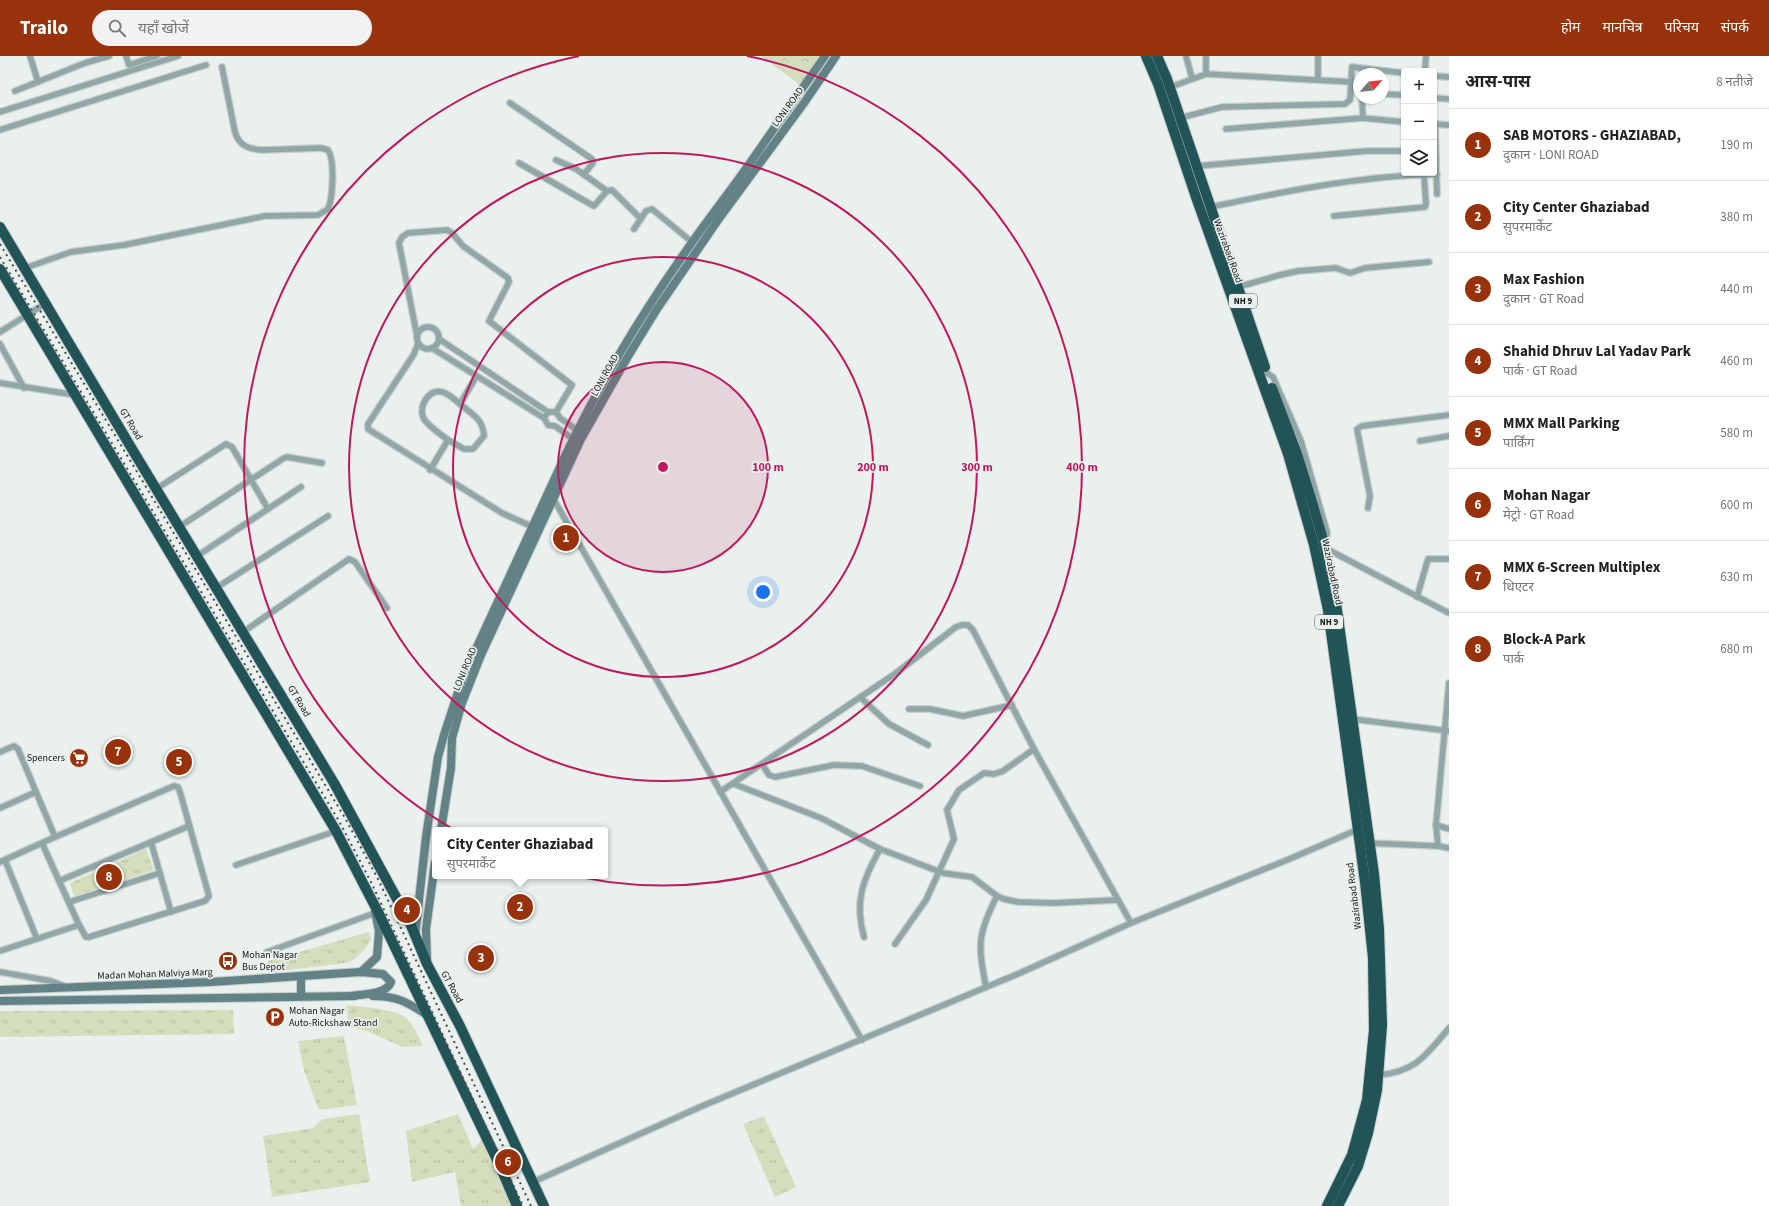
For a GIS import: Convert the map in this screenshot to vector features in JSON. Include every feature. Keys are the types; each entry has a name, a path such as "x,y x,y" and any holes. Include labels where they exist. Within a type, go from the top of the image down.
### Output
{"highway":[{"name":"Wazirabad Road","path":"1146,56 1180,118 1266,373 1297,454 1320,550 1328,610 1379,929 1382,1025 1377,1090 1368,1133 1358,1166 1338,1206"},
{"name":"Wazirabad Road","path":"1156,56 1165,89 1320,550 1336,603 1352,719 1362,828"},
{"name":"GT Road","path":"0,227 196,556 334,783 410,923 427,964 460,1026 544,1206"},
{"path":"0,269 336,831 368,893 376,913 427,1015 518,1206"},
{"name":"Wazirabad Road","path":"1327,1206 1352,1155 1365,1106 1374,1030 1373,958 1365,843"}],"street":[{"path":"30,56 38,82"},
{"path":"83,56 85,63"},
{"path":"15,91 85,63 109,56"},
{"path":"126,56 129,65 156,56"},
{"path":"0,112 178,56"},
{"name":"LONI ROAD","path":"415,937 427,829 438,757 444,735 463,677 494,619 551,496 577,430 623,349 692,242 746,169 825,56"},
{"name":"LONI ROAD","path":"441,827 451,768 452,738 470,680 533,527 627,358 657,309 718,220 804,103 836,56"},
{"path":"1186,56 1192,78"},
{"path":"1206,56 1206,74"},
{"path":"1318,56 1318,80"},
{"path":"1425,68 1426,56"},
{"path":"0,130 206,65"},
{"path":"25,268 71,252 124,245 265,216 318,215 328,209 332,194 331,157 328,150 321,148 262,150 244,146 238,140 234,132 222,67"},
{"path":"1180,118 1222,107 1345,104 1350,102 1352,91 1352,67 1401,74"},
{"path":"1165,89 1206,74 1352,82"},
{"path":"1437,76 1449,77"},
{"path":"1389,94 1401,95"},
{"path":"1437,98 1449,99"},
{"path":"510,103 592,159 592,163 584,174"},
{"path":"1362,104 1363,118"},
{"path":"1226,129 1363,118 1401,122"},
{"path":"1437,124 1449,125"},
{"path":"1196,166 1367,151 1401,151"},
{"path":"556,160 576,169 607,191 614,192 641,219"},
{"path":"519,162 594,206 607,191"},
{"path":"1211,207 1333,183 1401,175"},
{"path":"1334,216 1425,207 1424,176"},
{"path":"1437,176 1437,194"},
{"path":"634,229 648,210 652,209 692,242"},
{"path":"533,527 502,513 430,470 370,430 367,426 414,354 418,343 399,243 402,237 408,233 447,230 452,233 462,246 508,278 509,282 490,321 572,385 556,412"},
{"path":"1238,287 1298,271 1336,268 1350,273 1365,268 1429,262"},
{"path":"0,332 46,304"},
{"path":"417,336 421,330 427,327 437,332 439,339 548,412 556,412"},
{"path":"432,348 436,345 439,339"},
{"path":"418,343 423,348 432,348 476,377 544,418 548,425 555,426 573,439"},
{"path":"0,344 24,388"},
{"path":"460,404 476,377"},
{"path":"0,383 75,395"},
{"path":"442,392 460,404 483,426 484,436 472,449 464,449 448,440 433,428 423,417 422,408 426,398 433,393 442,392"},
{"path":"544,418 548,412"},
{"path":"556,412 560,418 577,430"},
{"path":"1368,508 1370,496 1357,429 1362,426 1449,415"},
{"path":"555,426 559,423 560,418"},
{"path":"1420,441 1449,436"},
{"path":"430,470 448,440"},
{"path":"156,489 226,444 232,447 268,509"},
{"path":"179,527 279,460 287,457 322,463"},
{"path":"196,556 301,486"},
{"path":"551,496 862,1040"},
{"path":"216,588 328,516"},
{"path":"1320,550 1449,613"},
{"path":"243,632 349,559 355,562 387,608"},
{"path":"1417,598 1428,559 1449,559"},
{"path":"720,792 734,784 896,673 956,627 968,625 973,630 1034,749 1131,923"},
{"path":"1438,846 1436,825 1447,731 1449,683"},
{"path":"860,697 889,724 928,745"},
{"path":"909,709 930,709 963,716 1012,705"},
{"path":"1352,719 1447,731"},
{"path":"0,752 12,746 16,747 55,837"},
{"path":"895,944 926,900 944,857 953,843 954,839 947,810 959,790 984,773 994,774 1003,771 1034,749"},
{"path":"762,764 769,775 775,776 834,765 862,766 920,786"},
{"path":"734,784 821,818 880,849 938,872 972,877 997,896 1018,902 1084,902 1118,900"},
{"path":"37,939 3,861 42,842 174,786 178,788 180,792 209,896 205,901 86,937 68,902 42,842"},
{"path":"0,808 36,792"},
{"path":"1436,825 1449,829"},
{"path":"59,881 189,826"},
{"path":"533,1182 700,1107 1020,973 1131,923 1362,828"},
{"path":"236,865 336,831"},
{"path":"151,842 171,912"},
{"path":"1365,843 1438,846 1449,848"},
{"path":"864,937 859,908 862,890 868,872 880,849"},
{"path":"68,902 160,873"},
{"path":"427,964 426,929 433,879"},
{"path":"986,986 980,945 985,920 997,896"},
{"path":"267,952 376,913 379,931 377,957 361,972"},
{"path":"0,951 79,925"},
{"path":"0,972 51,981 70,988"},
{"name":"Madan Mohan Malviya Marg","path":"0,990 211,982 361,972 382,974 391,982 389,987 384,990 351,996"},
{"path":"301,976 301,996"},
{"path":"0,1001 351,996 398,998 409,1003 427,1015"},
{"path":"1378,1076 1395,1074 1415,1064 1448,1032"}],"green space":[{"path":"761,56 822,56 803,87"},
{"path":"146,849 154,870 74,896 70,883"},
{"path":"369,932 371,940 358,956 347,963 271,972 268,961"},
{"path":"347,1005 385,1010 400,1014 408,1020 423,1046 402,1047 369,1032 348,1026"},
{"path":"233,1010 234,1034 0,1037 0,1011"},
{"path":"344,1036 357,1105 319,1110 304,1071 298,1041"},
{"path":"359,1114 370,1182 272,1197 263,1136 313,1128 323,1119"},
{"path":"458,1114 473,1149 469,1154 485,1136 517,1206 461,1206 455,1172 412,1182 406,1131"},
{"path":"764,1116 796,1187 775,1197 743,1124"}],"railway":[{"path":"0,244 345,818 378,879 531,1206"},
{"path":"0,257 339,821 371,882 523,1206"}],"place":[{"name":"SAB MOTORS - GHAZIABAD,","path":"566,538"},
{"name":"MMX 6-Screen Multiplex","path":"118,752"},
{"name":"Spencers","path":"79,758"},
{"name":"MMX Mall Parking","path":"179,762"},
{"name":"Block-A Park","path":"109,877"},
{"name":"City Center Ghaziabad","path":"520,907"},
{"name":"Shahid Dhruv Lal Yadav Park","path":"407,910"},
{"name":"Max Fashion","path":"481,958"},
{"name":"Mohan Nagar Bus Depot","path":"228,961"},
{"name":"Mohan Nagar Auto-Rickshaw Stand","path":"275,1017"},
{"name":"Mohan Nagar","path":"508,1162"}]}
